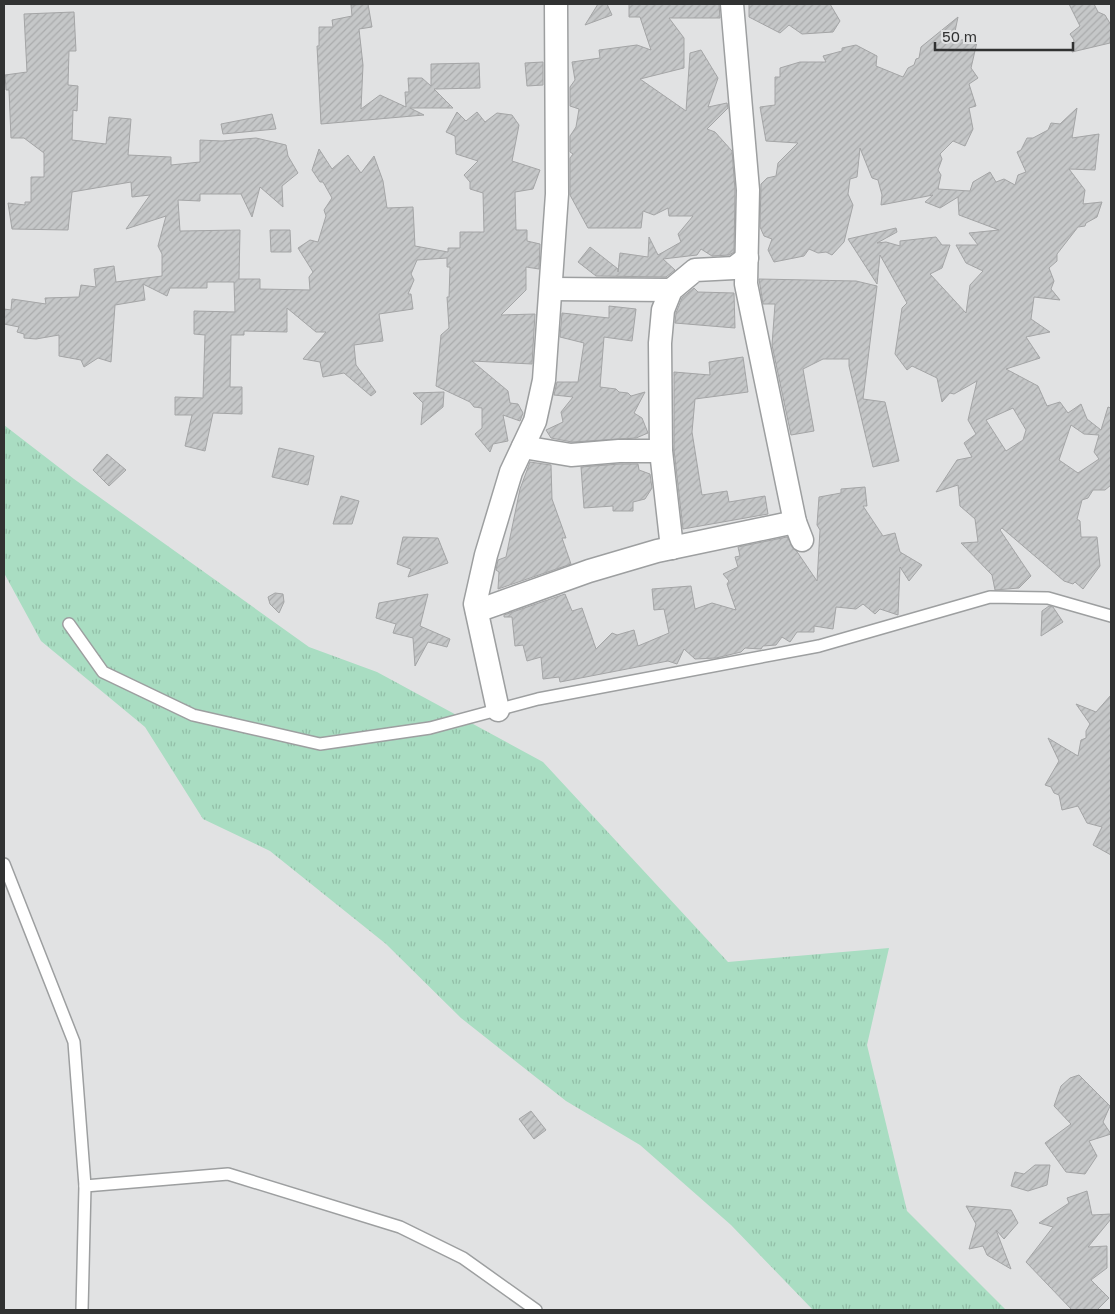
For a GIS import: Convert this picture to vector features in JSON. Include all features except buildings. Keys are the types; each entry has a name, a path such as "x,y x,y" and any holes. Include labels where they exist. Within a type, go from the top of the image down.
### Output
{"street":[{"path":"498,710 476,604 486,555 510,472 535,421 544,380 557,194 556,4"},
{"path":"477,612 589,571 672,548 798,531 746,284 748,190 732,4"},
{"path":"672,548 661,451 660,344 663,310 671,290 695,270 734,268 747,258"},
{"path":"551,289 671,290"},
{"path":"522,447 571,455 620,451 661,451"}],"lane":[{"path":"69,624 103,672 194,715 320,744 430,728 538,699 819,646 990,597 1048,598 1111,616"},
{"path":"4,864 74,1042 85,1186 82,1310"},
{"path":"85,1186 228,1174 400,1228 463,1258 536,1310"}],"green space":[{"path":"4,425 74,479 309,647 377,672 543,762 728,962 889,948 867,1045 907,1211 1006,1310 813,1310 731,1225 640,1145 566,1101 461,1018 386,944 270,851 203,819 145,727 41,641 4,573"}]}
